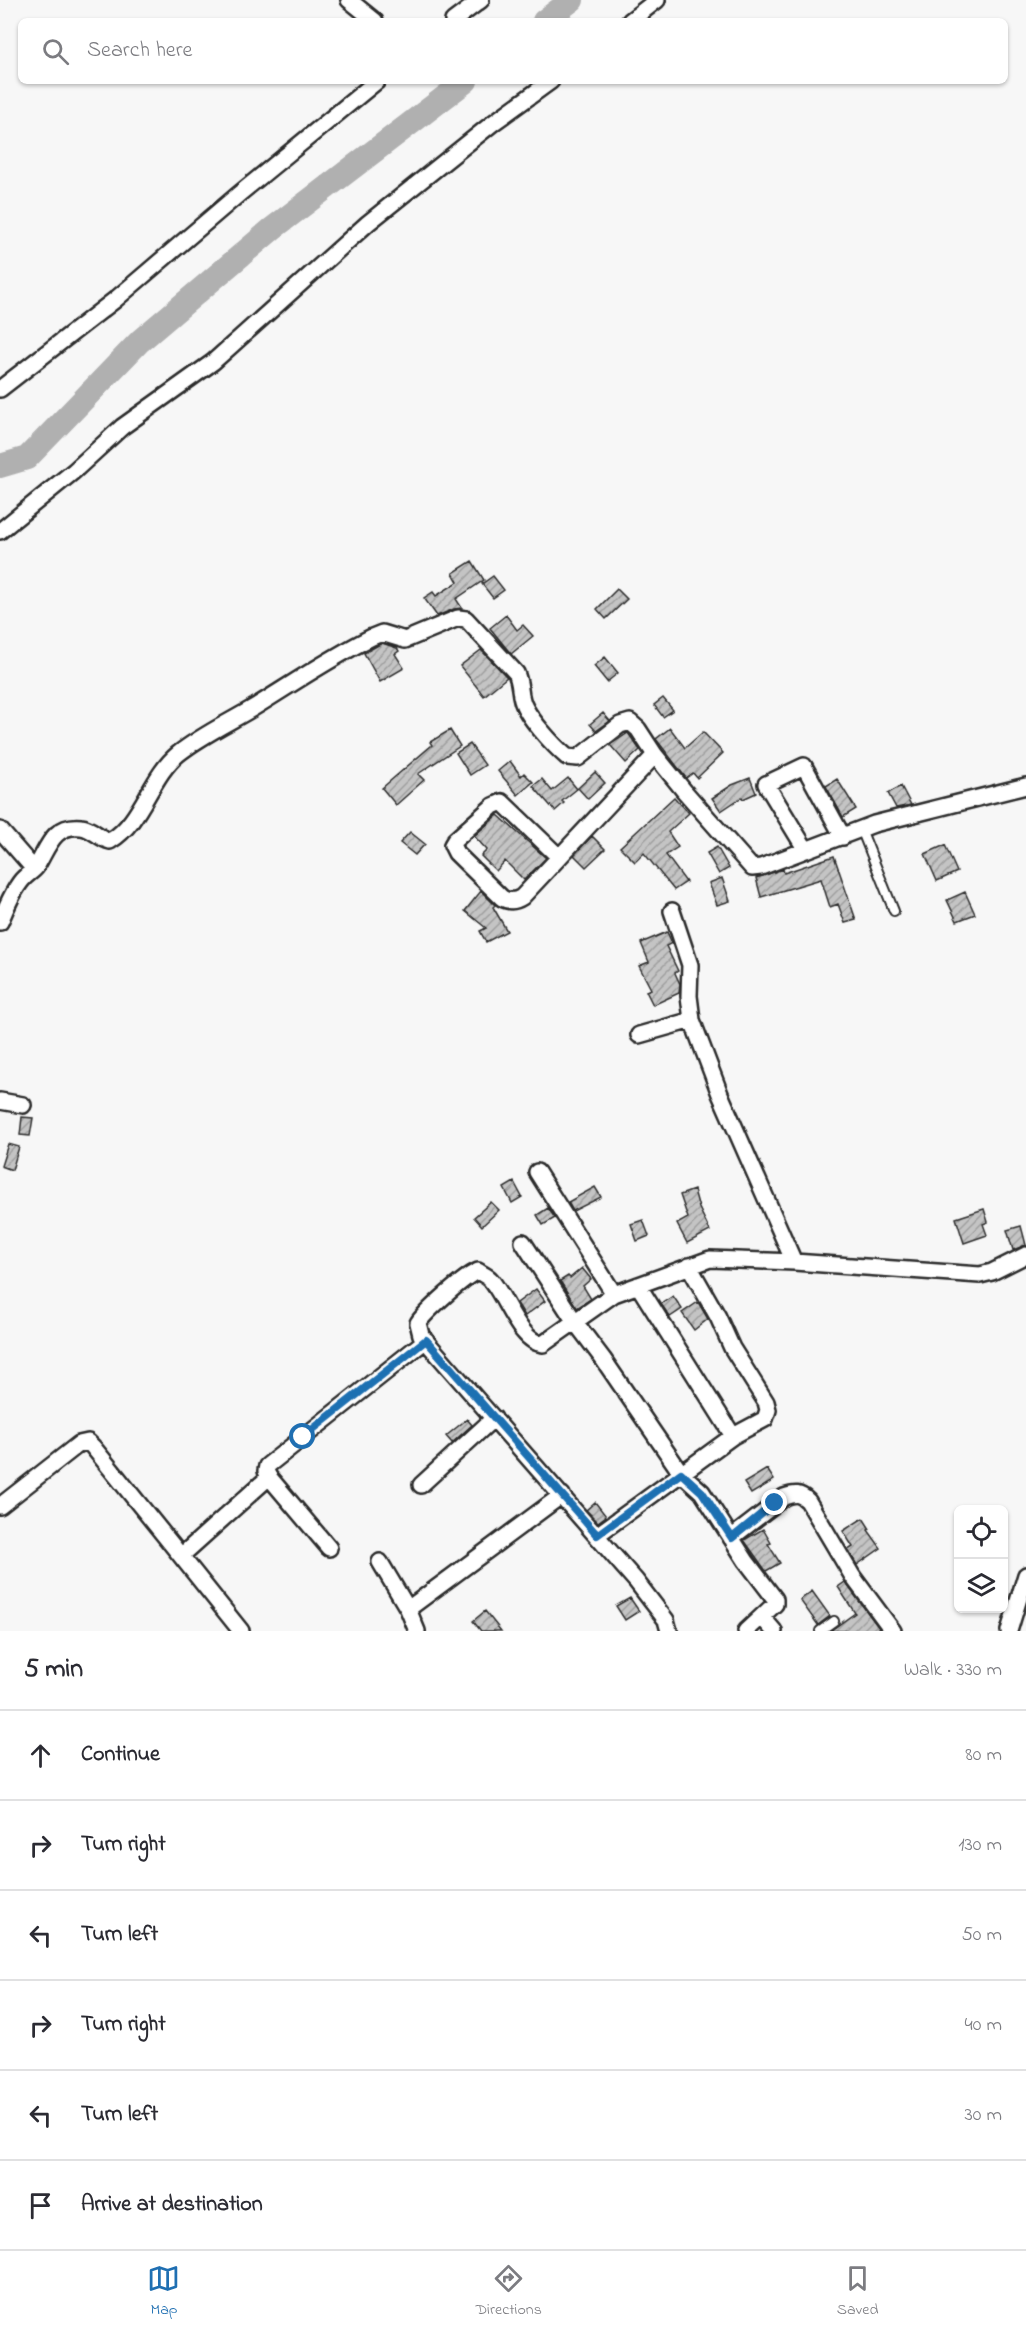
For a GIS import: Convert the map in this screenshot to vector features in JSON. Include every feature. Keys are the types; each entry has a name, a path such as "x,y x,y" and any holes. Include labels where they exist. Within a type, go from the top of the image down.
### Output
{"street":[{"path":"349,0 371,18"},
{"path":"457,18 481,0"},
{"path":"634,18 657,0"},
{"path":"0,389 116,299 373,84"},
{"path":"0,531 74,471 122,427 213,362 368,223 493,123 547,84"},
{"path":"0,922 4,899 34,869 52,836 67,828 80,826 110,841 118,836 177,755 354,646 382,633 405,640 458,618 466,618 516,673 522,687 521,698 526,709 567,757 578,758 627,722 638,729 655,755 752,868 761,867 874,824 1026,786"},
{"path":"559,857 502,802 493,806 452,845 456,854 502,898 509,901 522,897 655,755"},
{"path":"806,850 766,784 804,766 843,837"},
{"path":"0,830 34,869"},
{"path":"672,911 690,964 689,996 692,1020 720,1094 794,1262"},
{"path":"639,1035 692,1020"},
{"path":"0,1101 23,1105"},
{"path":"537,1172 614,1294"},
{"path":"523,1242 575,1322 681,1473 702,1492 746,1561 776,1599 775,1604 746,1631"},
{"path":"669,1631 660,1611 597,1535 426,1340 419,1328 420,1320 478,1271 495,1285 504,1304 531,1341 543,1344 614,1294 710,1259 794,1262 980,1275 992,1272 1026,1255"},
{"path":"597,1535 733,1436 765,1419 768,1410 766,1402 732,1348 718,1317 689,1266"},
{"path":"638,1285 733,1436"},
{"path":"329,1548 269,1477 267,1466 426,1340"},
{"path":"421,1485 494,1418"},
{"path":"0,1506 79,1444 88,1442 241,1631"},
{"path":"181,1556 269,1477"},
{"path":"732,1538 784,1497 793,1493 799,1494 808,1502 853,1577 894,1631"},
{"path":"408,1609 562,1495"},
{"path":"380,1562 408,1609 417,1631"},
{"path":"1009,1631 1026,1575"},
{"path":"762,1617 774,1631"}],"lane":[{"path":"861,829 894,911"},
{"path":"820,1631 834,1621"}],"building":[{"path":"472,561 484,580 456,599 462,608 437,616 424,598 433,592 436,596 458,582 453,573"},
{"path":"493,576 504,590 493,598 482,584"},
{"path":"617,589 627,599 606,619 597,609"},
{"path":"506,615 517,630 523,625 533,636 511,654 490,628"},
{"path":"382,643 397,648 399,651 395,654 404,668 380,682 364,653"},
{"path":"481,650 507,677 484,696 460,666"},
{"path":"605,657 618,673 607,682 594,666"},
{"path":"663,698 673,710 663,717 654,705"},
{"path":"603,713 610,721 596,731 590,724"},
{"path":"670,728 685,748 703,732 723,753 697,778 693,773 686,778 656,739"},
{"path":"450,730 460,746 418,774 424,780 396,805 382,788 432,745 430,742"},
{"path":"628,733 640,750 626,763 610,745"},
{"path":"470,744 485,765 470,775 456,753"},
{"path":"510,761 521,776 524,773 533,782 518,795 498,771"},
{"path":"595,772 605,783 588,799 578,788"},
{"path":"568,778 577,789 562,801 564,803 555,811 533,786 542,779 552,791"},
{"path":"750,778 756,793 743,799 742,797 721,811 712,798 732,785"},
{"path":"837,779 856,809 843,817 826,786"},
{"path":"901,786 911,805 896,808 888,793"},
{"path":"674,797 689,813 668,832 678,847 666,855 686,882 674,890 644,853 635,862 620,847"},
{"path":"498,815 546,858 524,880 505,861 496,871 481,856 487,850 474,836"},
{"path":"410,832 425,844 415,855 400,843"},
{"path":"592,836 605,849 586,867 574,855"},
{"path":"945,845 957,872 937,881 925,854"},
{"path":"717,847 729,868 719,874 707,853"},
{"path":"834,856 856,920 845,923 838,904 830,907 821,879 761,897 756,878 783,869 784,873"},
{"path":"722,878 730,901 717,905 709,883"},
{"path":"481,891 495,905 493,907 507,931 486,942 480,931 486,928 465,911"},
{"path":"965,892 975,914 957,921 947,900"},
{"path":"667,932 672,943 666,946 678,971 675,973 680,984 679,993 653,1005 646,991 651,989 639,966 649,962 641,943"},
{"path":"22,1117 33,1118 30,1136 20,1135"},
{"path":"8,1144 19,1147 12,1170 1,1166"},
{"path":"514,1182 522,1197 512,1203 504,1188"},
{"path":"595,1187 601,1197 573,1211 568,1202"},
{"path":"694,1190 699,1208 710,1231 687,1243 677,1224 688,1218 680,1195"},
{"path":"491,1202 499,1210 482,1226 474,1217"},
{"path":"548,1208 555,1218 543,1225 537,1215"},
{"path":"984,1209 988,1222 983,1224 987,1235 964,1243 956,1218"},
{"path":"643,1220 649,1236 637,1241 631,1224"},
{"path":"1021,1226 1026,1245 1013,1250 1007,1230"},
{"path":"582,1268 591,1279 583,1286 591,1299 577,1308 560,1281 568,1276 570,1278"},
{"path":"536,1289 545,1301 525,1316 517,1303"},
{"path":"673,1296 682,1309 670,1317 661,1304"},
{"path":"698,1302 708,1319 694,1330 682,1313"},
{"path":"467,1419 472,1425 452,1443 446,1436"},
{"path":"767,1469 774,1480 751,1494 744,1483"},
{"path":"595,1502 606,1516 598,1522 586,1510"},
{"path":"863,1518 870,1529 868,1530 881,1548 857,1565 848,1550 853,1547 843,1531"},
{"path":"763,1529 771,1543 768,1544 780,1563 766,1571 744,1540"},
{"path":"845,1582 879,1628 875,1631 830,1631 855,1613 838,1587"},
{"path":"812,1591 830,1616 818,1625 800,1600"},
{"path":"630,1598 639,1611 625,1620 616,1606"},
{"path":"485,1611 501,1631 481,1631 473,1621"}],"waterway":[{"path":"548,18 572,0"},
{"path":"0,466 27,458 140,341 272,229 462,84"}],"route":[{"path":"303,1437 426,1340 597,1535 681,1473 702,1492 732,1538 775,1503"}]}
